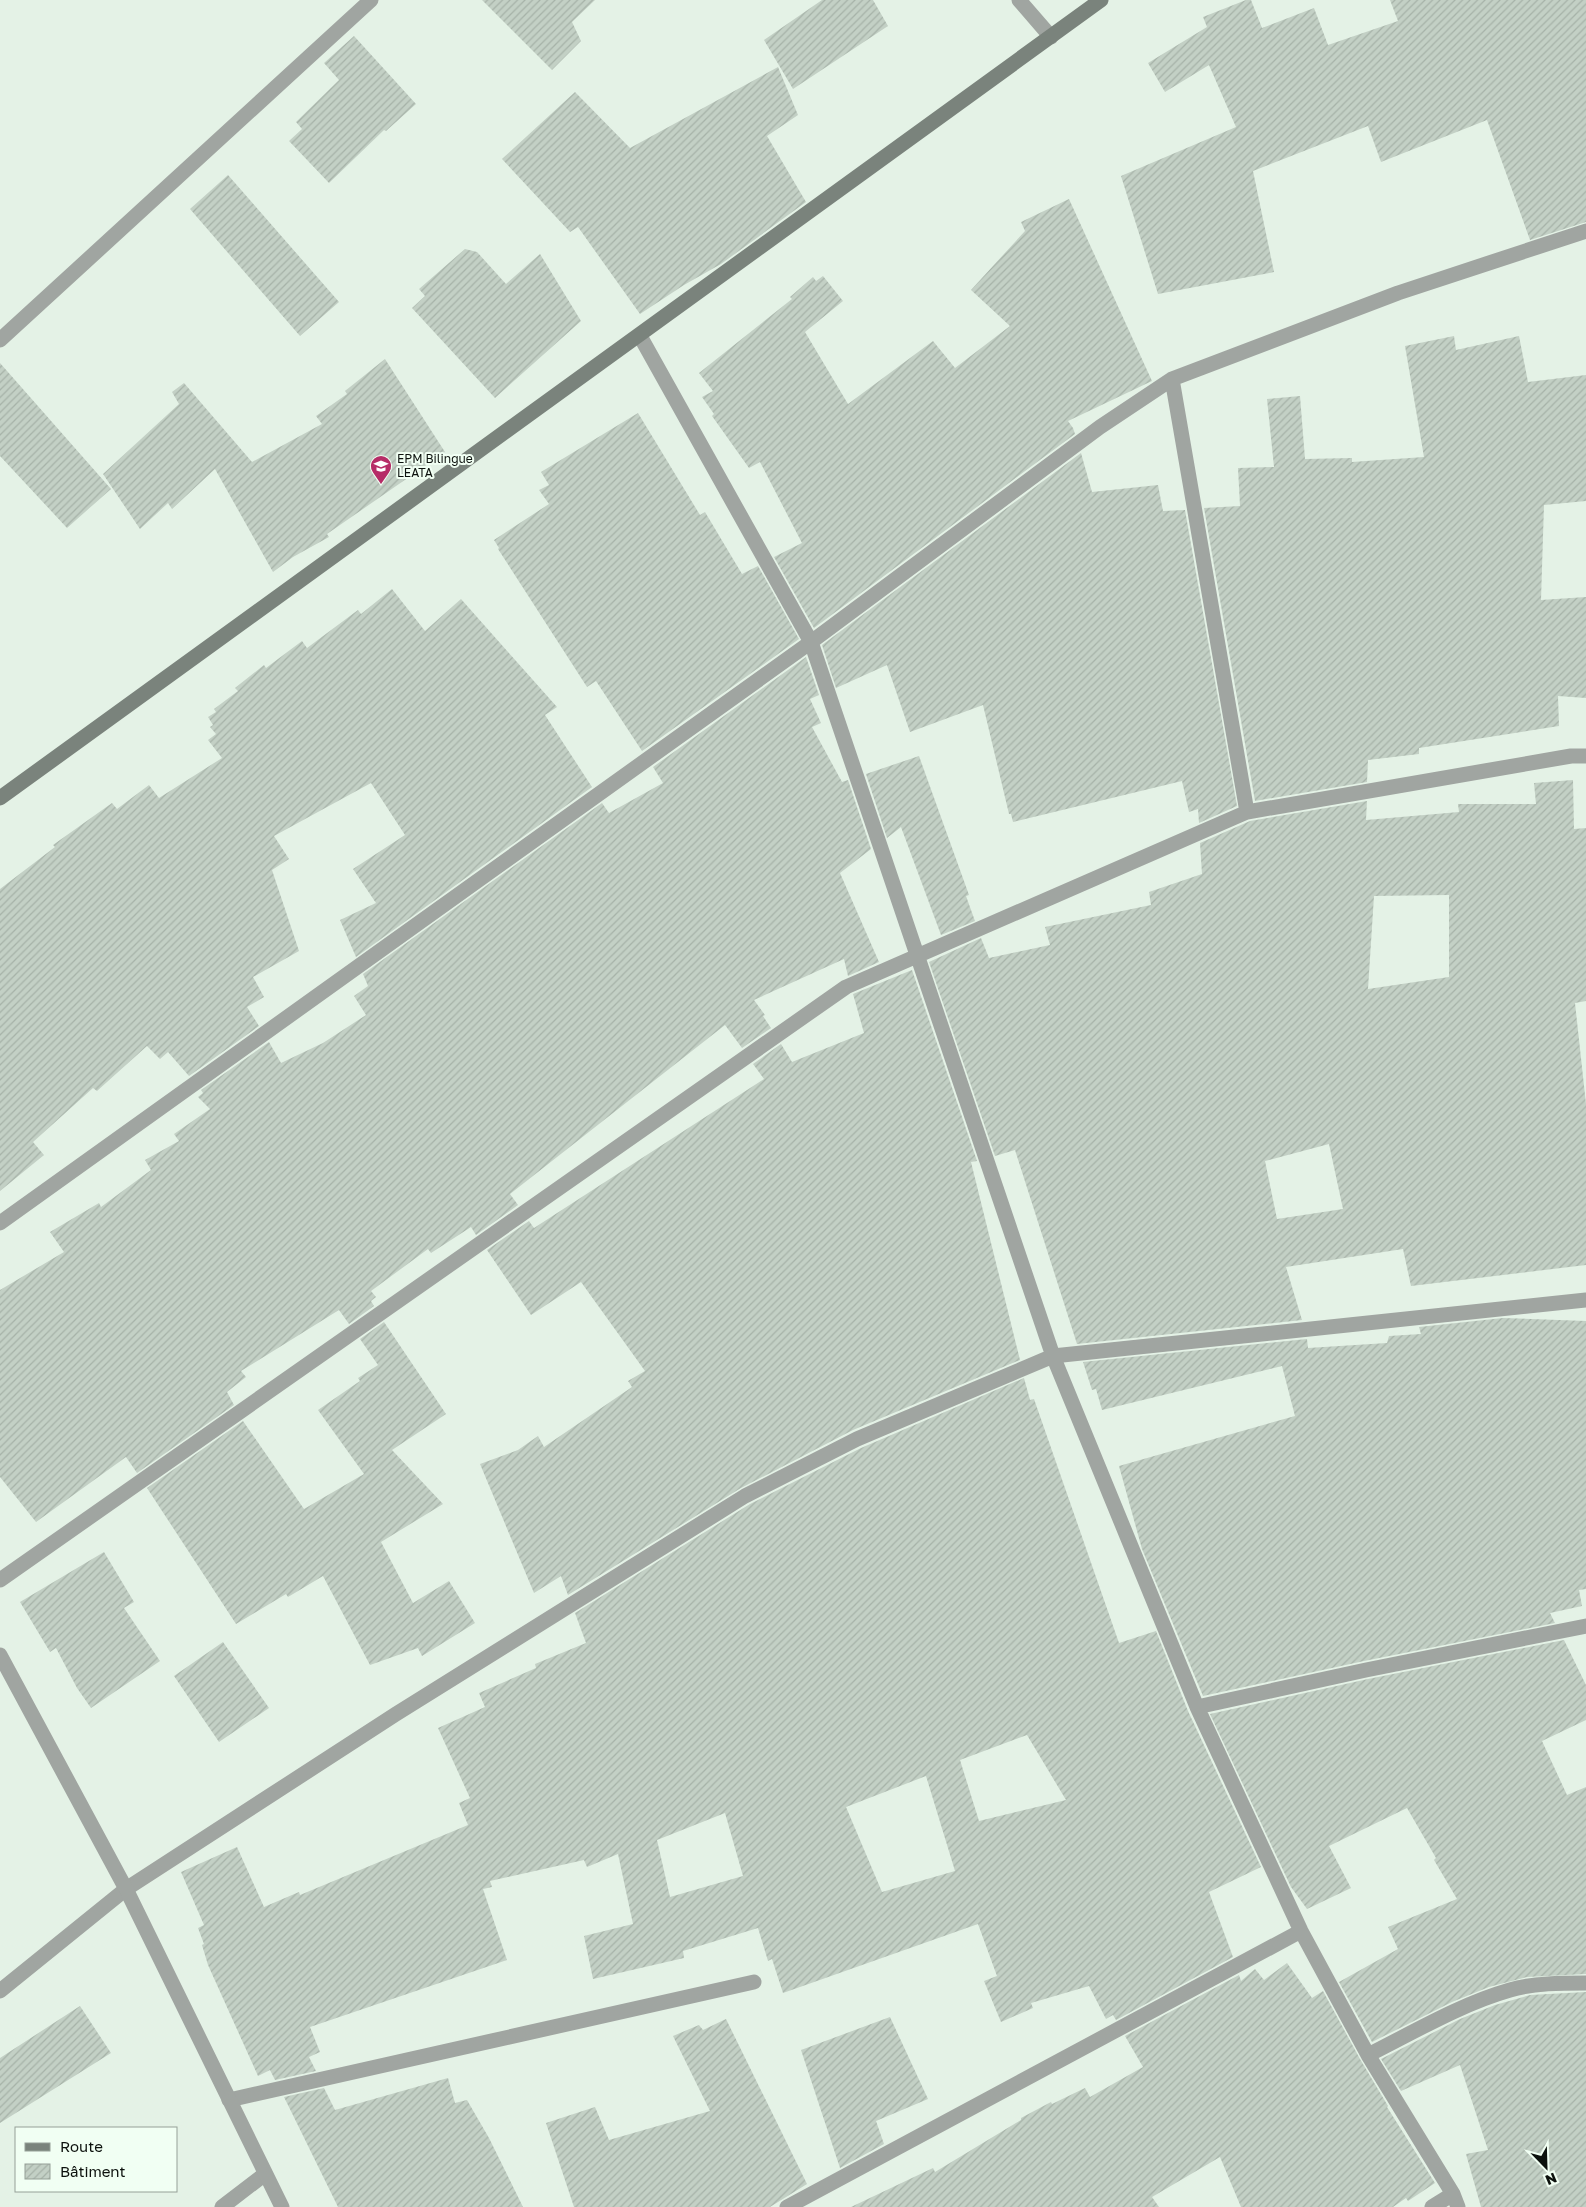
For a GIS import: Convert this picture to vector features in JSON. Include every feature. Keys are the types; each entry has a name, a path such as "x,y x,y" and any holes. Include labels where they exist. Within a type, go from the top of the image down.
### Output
{"main road":[{"path":"0,798 640,336 1101,0"}],"street":[{"path":"0,340 371,0"},
{"path":"1019,0 1051,37"},
{"path":"0,1223 811,642 1100,427 1172,379 1398,293 1586,231"},
{"path":"640,336 811,642 1053,1356 1197,1707 1301,1931 1368,2055 1455,2201 1432,2207"},
{"path":"1172,379 1246,812"},
{"path":"0,1580 846,987 1246,812 1571,756 1586,756"},
{"path":"0,1991 126,1889 396,1714 744,1496 857,1439 1053,1356 1586,1300"},
{"path":"1197,1707 1366,1670 1586,1626"},
{"path":"0,1655 126,1889 282,2207"},
{"path":"787,2207 1301,1931"},
{"path":"229,2100 754,1982"},
{"path":"1368,2055 1463,2008 1511,1989 1558,1983 1586,1983"},
{"path":"222,2207 265,2174"}],"building":[{"path":"482,0 595,0 572,22 581,41 552,70"},
{"path":"822,0 873,0 888,26 793,89 764,40"},
{"path":"1246,0 1251,0 1262,28 1314,8 1328,45 1398,21 1390,0 1586,0 1586,222 1530,240 1487,120 1381,162 1368,126 1253,171 1274,272 1158,294 1121,176 1236,127 1209,65 1165,92 1148,63 1207,27 1203,17"},
{"path":"354,36 416,104 386,131 384,130 329,183 289,141 302,129 296,122 339,80 324,63"},
{"path":"778,67 798,115 767,136 806,202 721,264 684,285 640,314 578,227 570,232 502,159 575,92 630,148"},
{"path":"228,175 339,302 300,336 190,209"},
{"path":"1069,199 1152,381 1068,421 1075,434 814,628 774,557 802,543 760,462 749,468 712,416 714,414 702,397 713,391 699,373 792,299 790,297 813,277 816,281 823,276 843,301 805,332 848,404 933,341 955,368 1010,326 971,290 1025,231 1021,222"},
{"path":"465,249 477,252 506,284 540,254 581,321 495,398 412,308 425,296 419,289"},
{"path":"1454,336 1456,350 1519,336 1528,382 1586,375 1586,501 1544,505 1541,600 1586,597 1586,698 1558,696 1559,726 1419,748 1419,754 1368,760 1367,782 1255,801 1204,508 1240,506 1238,468 1274,467 1267,399 1300,396 1305,459 1352,458 1352,462 1424,457 1405,346"},
{"path":"385,359 445,452 327,534 329,537 293,557 273,572 215,469 172,509 168,503 140,529 103,474 179,404 172,392 184,383 252,462 322,424 316,416 347,394 345,391"},
{"path":"0,363 111,489 67,528 0,456"},
{"path":"638,413 700,515 705,512 742,574 758,566 799,639 642,751 596,681 587,687 494,540 549,504 539,490 549,485 541,472"},
{"path":"1081,453 1092,492 1158,485 1163,511 1185,510 1237,806 1199,823 1198,809 1189,812 1182,781 1013,822 1011,814 1009,814 983,705 910,732 887,665 836,688 822,645"},
{"path":"392,589 425,631 461,599 557,707 545,715 592,787 356,957 340,920 376,903 353,869 405,835 371,783 274,836 289,859 272,870 299,951 253,977 264,997 247,1007 259,1026 189,1076 168,1052 160,1059 147,1046 97,1091 93,1088 33,1142 44,1155 0,1191 0,889 55,847 53,845 112,803 117,809 149,785 159,798 222,758 208,740 216,734 210,727 213,725 208,717 216,712 214,709 238,691 235,688 264,665 266,668 302,641 307,648 358,610 361,614"},
{"path":"806,657 819,695 810,699 821,723 812,727 842,782 848,780 871,849 840,873 879,962 848,976 844,959 754,1000 765,1015 763,1016 771,1028 742,1048 725,1025 510,1194 518,1205 476,1235 471,1227 431,1253 428,1249 371,1291 376,1297 371,1301 374,1306 349,1324 339,1310 241,1371 246,1377 227,1392 234,1405 137,1473 126,1457 36,1522 0,1477 0,1290 64,1252 50,1232 99,1203 101,1207 151,1170 145,1160 179,1141 174,1134 210,1109 198,1097 203,1093 201,1090 269,1042 281,1063 323,1043 366,1015 354,996 368,986 363,974 602,803 609,813 663,783 653,767"},
{"path":"919,756 969,895 966,896 975,921 941,935 901,827 887,838 866,774"},
{"path":"1573,780 1574,829 1586,828 1586,1001 1575,1003 1586,1104 1586,1265 1411,1286 1403,1249 1286,1267 1302,1320 1077,1344 1015,1150 995,1156 929,962 981,938 989,958 1050,945 1045,927 1151,905 1149,892 1202,874 1200,843 1250,821 1367,801 1366,820 1459,812 1458,804 1536,804 1534,783","holes":["1449,895 1449,977 1368,989 1374,896","1329,1144 1343,1209 1277,1219 1265,1161"]},
{"path":"912,970 977,1161 971,1162 1020,1360 853,1430 741,1488 568,1595 561,1576 534,1593 480,1464 518,1450 538,1436 544,1447 632,1387 628,1381 645,1371 581,1282 531,1315 487,1250 529,1221 534,1228 764,1079 753,1064 781,1044 792,1062 864,1033 853,994"},
{"path":"1503,1318 1586,1321 1586,1589 1579,1590 1582,1606 1550,1613 1555,1623 1364,1661 1203,1696 1142,1549 1119,1466 1295,1416 1282,1366 1102,1410 1096,1389 1092,1390 1083,1362 1307,1339 1308,1348 1387,1343 1389,1336 1421,1334 1419,1327"},
{"path":"384,1322 446,1414 392,1450 443,1504 381,1542 413,1603 449,1581 475,1623 422,1656 418,1648 370,1665 323,1576 288,1597 286,1594 236,1624 147,1488 243,1421 304,1509 364,1474 318,1410 360,1381 358,1378 378,1365 360,1339"},
{"path":"1024,1378 1030,1400 1034,1399 1119,1643 1156,1631 1188,1711 1261,1867 1209,1892 1233,1957 1116,2020 1113,2015 1106,2019 1089,1986 1031,2003 1033,2008 1001,2022 984,1981 997,1976 978,1924 783,1993 772,1959 768,1961 758,1928 683,1951 684,1958 593,1979 584,1936 633,1924 618,1854 587,1867 584,1860 490,1881 492,1887 483,1889 507,1960 310,2027 320,2052 309,2057 316,2071 275,2080 270,2070 258,2076 208,1965 202,1945 204,1944 198,1928 204,1925 181,1872 237,1847 264,1907 299,1892 300,1895 468,1825 459,1803 470,1798 438,1728 485,1707 479,1693 536,1668 535,1664 586,1643 575,1613 750,1504 861,1448","holes":["1027,1735 1066,1800 979,1821 960,1760","926,1776 955,1871 882,1892 846,1807","725,1813 743,1876 670,1897 657,1840"]},
{"path":"104,1552 134,1602 124,1608 160,1661 91,1708 77,1688 56,1648 50,1652 20,1602"},
{"path":"1564,1640 1586,1685 1586,1720 1542,1741 1567,1795 1586,1787 1586,1974 1527,1977 1489,1987 1452,2002 1372,2042 1339,1982 1398,1949 1388,1927 1457,1899 1407,1808 1329,1846 1351,1888 1307,1909 1291,1887 1210,1714 1368,1679"},
{"path":"223,1642 269,1708 219,1742 174,1676"},
{"path":"1287,1963 1312,1998 1323,1991 1387,2107 1435,2183 1408,2201 1406,2198 1393,2207 1241,2207 1220,2157 1152,2197 1159,2207 851,2207 933,2168 935,2172 1021,2120 1021,2118 1051,2102 1052,2104 1085,2088 1090,2097 1143,2067 1125,2036 1239,1975 1241,1981 1255,1969 1264,1980"},
{"path":"1586,1992 1586,2207 1481,2207 1466,2154 1488,2150 1460,2065 1401,2091 1381,2059 1460,2019 1495,2005 1530,1995"},
{"path":"80,2006 111,2053 0,2123 0,2058"},
{"path":"890,2017 928,2099 876,2121 884,2144 840,2168 801,2050"},
{"path":"726,2019 807,2184 770,2207 574,2207 546,2123 595,2107 609,2140 710,2111 673,2036 699,2025 703,2030"},
{"path":"448,2078 455,2103 467,2100 489,2138 523,2207 338,2207 284,2097 324,2088 335,2110"}],"place":[{"name":"EPM Bilingue LEATA","path":"381,485"}]}
